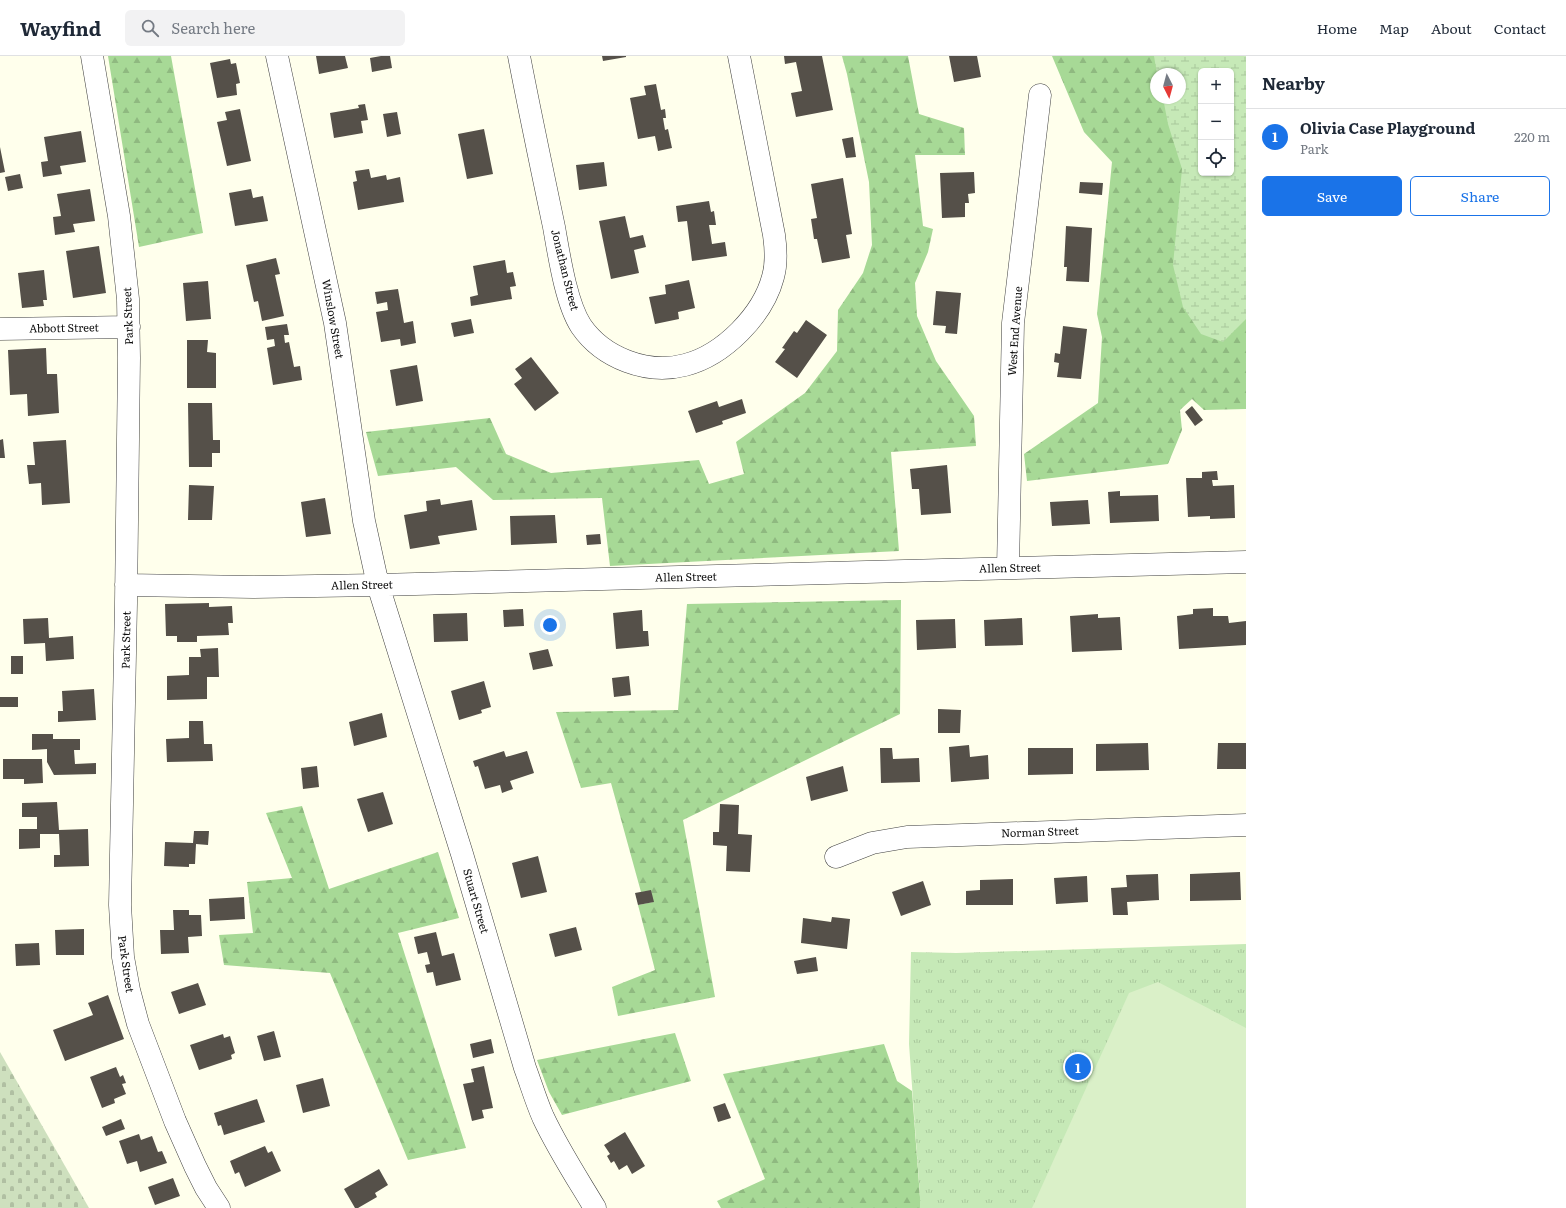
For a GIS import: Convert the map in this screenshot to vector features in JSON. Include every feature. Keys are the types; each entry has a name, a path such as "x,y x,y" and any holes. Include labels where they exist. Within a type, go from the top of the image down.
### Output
{"street":[{"name":"Park Street","path":"92,56 119,216 126,278 129,327 120,905 125,973 138,1024 175,1121 206,1188 219,1208"},
{"name":"Winslow Street","path":"277,56 335,323 364,521 378,585"},
{"name":"Jonathan Street","path":"519,56 562,270 573,308 581,326 595,341 612,354 630,363 648,367 667,368 685,365 700,359 715,351 741,330 753,318 763,303 773,277 776,263 774,235 739,56"},
{"name":"West End Avenue","path":"1008,568 1013,323 1040,95"},
{"name":"Abbott Street","path":"0,329 129,327"},
{"name":"Allen Street","path":"126,585 253,587 378,585 1246,562"},
{"name":"Stuart Street","path":"378,585 462,854 536,1101 550,1131 595,1208"},
{"name":"Norman Street","path":"836,857 872,843 907,837 1246,825"}],"green space":[{"path":"108,56 171,56 203,233 139,247"},
{"path":"842,56 908,56 919,114 964,128 965,155 915,155 923,226 933,229 928,252 915,283 917,316 936,361 974,416 976,446 891,452 899,551 610,566 602,498 493,500 456,467 378,476 366,432 490,418 506,454 551,473 699,460 709,484 744,474 736,442 805,393 837,351 838,310 863,273 872,245 869,182"},
{"path":"1052,56 1246,56 1246,409 1204,410 1192,399 1180,410 1182,430 1168,464 1027,481 1024,454 1098,403 1102,337 1097,314 1112,162 1084,132"},
{"path":"1154,56 1246,56 1246,319 1223,342 1201,334 1183,307 1173,265 1182,169 1168,124 1164,104 1186,104 1186,68 1156,68"},
{"path":"901,600 900,714 683,820 715,997 618,1016 612,987 655,970 638,905 653,902 651,891 641,892 611,783 581,788 556,712 678,710 687,604"},
{"path":"302,806 329,889 438,852 459,918 398,933 466,1148 408,1160 330,973 224,965 219,935 253,933 247,882 292,878 266,813"},
{"path":"1246,944 1246,1208 920,1208 909,1044 911,952 956,953"},
{"path":"1158,982 1246,1028 1246,1208 1032,1208 1129,993"},
{"path":"675,1033 691,1081 562,1115 549,1092 537,1060"},
{"path":"884,1044 897,1081 912,1091 920,1208 721,1208 717,1201 765,1179 723,1074"},
{"path":"0,1052 89,1208 0,1208"}],"building":[{"path":"316,56 345,56 348,68 319,74"},
{"path":"390,56 392,68 372,72 370,58"},
{"path":"602,56 626,56 626,57 603,61"},
{"path":"784,56 822,56 833,110 796,117 791,93 802,91 796,62 785,64"},
{"path":"949,56 977,56 981,77 954,82"},
{"path":"230,59 231,64 236,63 240,83 236,84 237,95 217,98 210,63"},
{"path":"656,84 661,110 665,109 666,118 663,118 665,130 668,129 672,148 658,151 655,136 638,139 630,98 646,95 644,86"},
{"path":"365,104 368,120 361,121 363,133 334,138 330,113 359,108 358,105"},
{"path":"240,109 251,161 227,166 217,122 227,120 225,112"},
{"path":"397,112 401,134 387,137 383,114"},
{"path":"484,129 493,174 467,179 458,134"},
{"path":"81,131 86,162 60,166 62,174 43,177 41,162 48,161 44,137"},
{"path":"853,137 856,157 846,158 842,139"},
{"path":"0,147 5,172 0,173"},
{"path":"604,162 607,186 579,190 576,165"},
{"path":"369,169 371,178 386,175 387,180 400,177 404,202 358,210 353,182 357,181 355,171"},
{"path":"974,172 975,193 968,194 969,203 965,203 965,217 942,218 940,173"},
{"path":"20,174 23,188 8,191 5,177"},
{"path":"843,178 852,234 846,235 850,258 822,263 817,239 814,239 811,219 817,218 811,184"},
{"path":"1080,182 1103,183 1102,195 1079,193"},
{"path":"90,189 95,221 73,224 75,232 55,235 53,217 61,216 57,194"},
{"path":"251,189 253,198 263,196 268,221 235,226 229,193"},
{"path":"709,201 711,212 714,211 716,225 709,225 712,244 725,242 727,256 692,261 687,221 678,222 676,206"},
{"path":"625,216 630,238 643,235 646,247 634,250 639,273 611,279 599,221"},
{"path":"1066,226 1092,228 1089,282 1066,281 1067,267 1064,267"},
{"path":"99,246 106,293 73,298 66,251"},
{"path":"276,258 280,274 275,275 284,316 262,321 258,301 254,302 246,265"},
{"path":"505,260 507,273 513,272 516,286 510,287 512,299 471,306 470,297 478,295 473,266"},
{"path":"44,270 47,300 43,300 44,306 22,308 18,273"},
{"path":"689,280 695,308 678,312 679,319 655,324 649,297 666,294 665,285"},
{"path":"208,281 211,319 186,321 183,283"},
{"path":"398,289 404,323 413,321 416,343 401,346 400,339 381,342 376,312 388,310 387,302 377,304 375,292"},
{"path":"936,291 961,293 957,334 945,333 946,326 933,325"},
{"path":"471,319 474,333 454,337 451,323"},
{"path":"806,320 827,335 797,378 775,362 785,349 782,348 794,331 797,333"},
{"path":"287,324 289,335 284,335 285,343 289,342 294,367 300,366 302,380 273,385 267,348 275,346 274,339 267,340 265,327"},
{"path":"1063,326 1087,329 1081,379 1057,377 1059,363 1054,362 1055,353 1060,354"},
{"path":"187,340 208,340 207,352 216,353 216,388 187,388"},
{"path":"46,348 47,374 57,374 59,413 28,416 27,394 10,395 8,350"},
{"path":"531,357 559,393 535,411 514,384 522,378 515,369"},
{"path":"417,365 423,401 396,406 390,370"},
{"path":"742,399 746,413 722,421 723,424 696,433 688,411 717,401 719,407"},
{"path":"188,403 212,403 213,440 220,440 220,453 212,453 212,467 189,467"},
{"path":"1192,406 1203,420 1195,426 1185,412"},
{"path":"3,439 5,458 0,458 0,440"},
{"path":"66,440 70,503 42,505 41,483 29,484 27,465 35,465 33,442"},
{"path":"947,465 951,513 921,515 919,489 912,489 910,469"},
{"path":"1217,471 1218,480 1212,480 1213,486 1234,485 1235,518 1210,519 1210,516 1188,517 1186,478 1202,478 1202,472"},
{"path":"189,485 214,486 212,520 188,520"},
{"path":"1120,491 1120,496 1158,495 1159,521 1110,523 1108,492"},
{"path":"325,498 331,534 306,537 301,502"},
{"path":"440,499 441,505 472,500 477,530 438,536 440,544 410,549 404,515 427,511 426,501"},
{"path":"1088,500 1090,524 1052,526 1050,502"},
{"path":"555,515 557,543 511,545 510,516"},
{"path":"600,534 601,544 587,545 586,535"},
{"path":"209,603 209,607 232,606 233,623 228,623 229,635 197,636 197,642 177,642 177,636 166,636 165,604"},
{"path":"1213,608 1213,616 1228,616 1229,623 1246,621 1246,645 1179,649 1177,616 1193,614 1193,609"},
{"path":"523,609 524,626 504,627 503,610"},
{"path":"642,610 643,631 648,631 649,646 616,649 613,613"},
{"path":"467,613 468,641 434,642 433,614"},
{"path":"1098,614 1098,618 1120,617 1122,650 1072,652 1070,616"},
{"path":"48,618 49,638 73,636 74,659 46,661 45,643 24,644 23,619"},
{"path":"1022,618 1023,645 985,646 984,620"},
{"path":"955,619 956,648 917,650 916,620"},
{"path":"218,648 219,677 207,677 207,699 167,700 167,676 189,675 189,657 201,657 200,649"},
{"path":"548,649 553,666 533,670 529,653"},
{"path":"11,656 23,656 23,674 11,674"},
{"path":"629,676 631,695 614,697 612,678"},
{"path":"484,681 491,707 481,710 482,713 459,720 451,691"},
{"path":"94,689 96,720 58,722 58,711 63,711 62,691"},
{"path":"0,697 18,697 18,707 0,707"},
{"path":"938,709 961,710 960,733 938,733"},
{"path":"382,713 387,737 354,746 349,722"},
{"path":"189,721 203,721 204,744 212,744 213,761 167,762 166,739 189,738"},
{"path":"32,734 53,734 53,739 80,739 80,750 74,750 75,764 96,763 96,774 54,775 47,762 47,749 32,750"},
{"path":"1148,743 1149,770 1096,771 1096,744"},
{"path":"1218,743 1246,743 1246,769 1217,769"},
{"path":"969,745 970,757 988,755 989,779 951,782 949,747"},
{"path":"880,748 892,748 893,759 919,758 920,782 881,783"},
{"path":"1028,748 1073,748 1073,774 1028,775"},
{"path":"504,751 506,757 527,751 534,773 510,781 513,789 502,793 500,785 485,789 478,766 475,767 473,761"},
{"path":"3,759 42,759 43,783 24,784 24,779 3,779"},
{"path":"317,766 319,787 303,789 301,768"},
{"path":"843,766 848,791 811,801 806,777"},
{"path":"383,792 393,824 368,832 357,799"},
{"path":"57,802 59,830 88,829 89,866 54,867 54,855 60,855 59,834 40,834 40,848 19,849 19,829 37,829 37,817 22,817 22,803"},
{"path":"720,804 739,805 738,834 752,835 750,872 726,871 727,846 713,845 713,832 719,832"},
{"path":"194,831 209,831 208,845 196,844 195,864 189,864 189,867 164,866 165,842 193,843"},
{"path":"538,856 547,892 521,898 512,863"},
{"path":"1240,872 1241,900 1190,901 1190,874"},
{"path":"1158,874 1159,900 1127,902 1128,915 1113,915 1111,888 1127,887 1126,875"},
{"path":"1087,876 1088,902 1056,904 1054,878"},
{"path":"1013,879 1013,905 966,905 966,891 980,890 980,880"},
{"path":"923,881 931,905 901,916 892,892"},
{"path":"651,890 654,902 638,905 635,893"},
{"path":"244,897 245,919 210,921 209,899"},
{"path":"173,910 189,910 189,915 201,915 202,936 188,937 189,953 161,954 160,930 174,930"},
{"path":"832,917 850,919 847,949 801,943 803,918 831,922"},
{"path":"576,927 582,950 555,957 549,934"},
{"path":"84,929 84,955 56,955 55,930"},
{"path":"436,932 442,956 454,953 461,980 436,986 433,972 427,973 425,965 430,964 427,952 418,954 414,937"},
{"path":"39,943 40,965 16,966 15,944"},
{"path":"816,957 818,971 797,974 794,961"},
{"path":"198,983 206,1005 179,1014 171,992"},
{"path":"108,995 124,1039 65,1061 53,1030 93,1015 88,1003"},
{"path":"274,1031 281,1057 264,1061 257,1036"},
{"path":"223,1034 224,1038 230,1036 235,1053 231,1055 232,1059 199,1070 190,1045"},
{"path":"491,1039 494,1053 473,1058 470,1044"},
{"path":"484,1066 493,1108 482,1110 484,1118 472,1121 463,1084 474,1082 471,1069"},
{"path":"116,1067 120,1077 123,1075 126,1083 122,1084 126,1094 114,1099 115,1103 102,1108 90,1077"},
{"path":"323,1078 330,1106 303,1113 296,1085"},
{"path":"257,1099 265,1122 224,1135 221,1125 218,1126 214,1113"},
{"path":"725,1103 731,1118 718,1122 713,1107"},
{"path":"121,1119 125,1129 106,1136 102,1127"},
{"path":"625,1132 645,1166 632,1174 627,1165 619,1170 614,1161 611,1163 607,1156 610,1154 604,1145"},
{"path":"139,1134 141,1140 152,1136 158,1152 162,1151 167,1163 140,1172 137,1161 127,1164 119,1141"},
{"path":"265,1146 268,1153 272,1151 281,1171 245,1187 239,1172 235,1174 230,1161"},
{"path":"379,1169 388,1185 375,1193 377,1197 358,1208 355,1208 344,1189"},
{"path":"173,1178 180,1196 155,1205 148,1187"}],"place":[{"name":"Olivia Case Playground","path":"1078,1067"}]}
